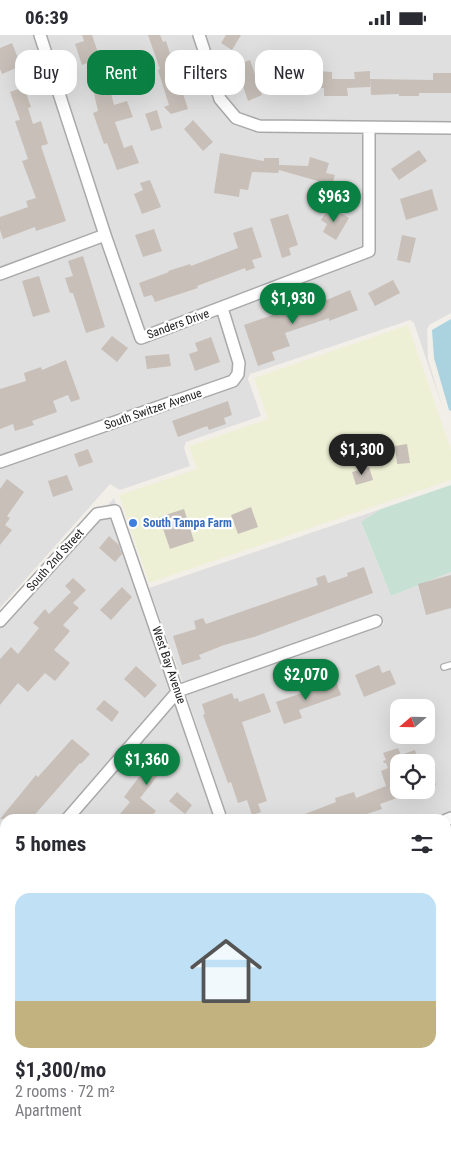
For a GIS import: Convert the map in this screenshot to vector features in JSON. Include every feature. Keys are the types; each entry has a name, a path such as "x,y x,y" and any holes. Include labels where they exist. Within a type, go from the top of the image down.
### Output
{"street":[{"name":"Sanders Drive","path":"40,35 105,235 141,338 370,251 369,128"},
{"path":"199,35 220,99 236,118 259,126 451,128"},
{"path":"0,273 105,235"},
{"name":"South Switzer Avenue","path":"0,462 233,381 238,374 239,363 222,308"},
{"name":"South 2nd Street","path":"0,621 96,514 115,511"},
{"name":"West Bay Avenue","path":"115,511 219,814"},
{"path":"71,814 178,691 376,621"}],"lane":[{"path":"444,667 451,665"}],"shaded area":[{"path":"0,35 33,35 38,50 15,50 15,95 52,95 97,232 0,267"},
{"path":"47,35 192,35 197,50 165,50 165,95 212,95 215,103 233,124 256,131 363,134 363,248 145,330 66,95 77,95 77,50 52,50"},
{"path":"206,35 451,35 451,122 261,120 240,113 226,95 245,95 245,50 211,50"},
{"path":"375,134 451,134 451,313 429,325 427,330 428,359 443,409 414,323 410,320 250,374 248,379 261,416 186,442 184,448 190,466 120,490 110,484 0,608 0,468 238,385 245,374 246,362 230,311 372,257 376,251"},
{"path":"101,243 135,340 143,343 218,315 233,364 232,372 229,377 0,456 0,280"},
{"path":"114,498 134,554 124,558 171,690 63,814 0,814 0,626"},
{"path":"381,509 361,523 391,596 451,572 451,812 446,814 226,814 186,694 384,624 380,614 183,683 149,588"},
{"path":"176,703 212,814 79,814"}],"green space":[{"name":"South Tampa Farm","path":"408,325 451,450 451,480 149,583 119,495 197,469 189,446 268,419 254,378"},
{"path":"451,485 451,572 391,596 361,522 381,509"}],"water":[{"path":"451,319 451,411 449,410 434,358 432,330"}],"building":[{"path":"82,35 92,35 97,50 87,50 87,63 82,65 75,44 84,41"},
{"path":"148,35 160,35 163,42 166,41 169,50 165,50 165,92 158,70 160,69 155,50 153,50"},
{"path":"226,35 241,35 232,50 221,43"},
{"path":"12,43 15,51 15,69 2,74 0,69 0,48"},
{"path":"250,60 255,75 255,95 262,95 248,101 245,92 245,62"},
{"path":"323,71 332,72 332,79 355,79 354,72 370,71 370,87 347,88 348,96 324,96"},
{"path":"433,73 451,73 451,93 419,93 419,96 399,96 399,94 371,95 370,79 433,80"},
{"path":"15,90 15,95 27,95 31,107 28,108 33,124 41,121 48,144 41,146 66,221 36,231 35,227 3,239 0,230 0,217 28,207 26,201 36,198 22,161 28,159 15,121 20,120 10,92"},
{"path":"94,95 111,95 114,105 127,101 133,117 115,122 124,148 132,145 139,163 117,170 107,143 104,144 93,113 98,111"},
{"path":"166,95 183,95 188,109 171,114 164,107 169,105"},
{"path":"157,110 162,128 151,131 145,114"},
{"path":"193,120 213,142 203,151 184,129"},
{"path":"419,150 427,161 399,180 391,169"},
{"path":"220,153 264,161 264,158 279,158 279,165 308,166 310,157 329,163 326,173 335,175 332,185 279,170 278,173 252,172 248,190 240,189 239,197 214,193"},
{"path":"150,180 161,207 142,214 134,194 143,190 140,183"},
{"path":"432,189 438,210 406,220 400,199"},
{"path":"330,206 349,218 336,240 323,232 327,224 321,220"},
{"path":"288,214 298,245 289,248 291,255 282,258 270,219"},
{"path":"252,227 262,257 252,260 255,268 246,271 245,268 197,286 198,288 155,302 152,295 144,297 139,283 168,271 190,264 191,266 238,248 233,233"},
{"path":"154,229 162,251 143,257 135,235"},
{"path":"402,235 416,238 410,263 397,260"},
{"path":"83,256 105,327 86,333 73,293 70,293 65,278 73,276 68,261"},
{"path":"39,276 50,312 33,317 22,281"},
{"path":"393,280 400,293 375,306 368,293"},
{"path":"350,290 358,310 329,321 329,318 285,333 290,346 272,352 275,360 258,366 244,325 278,313 279,316 322,302"},
{"path":"112,336 128,348 117,362 101,349"},
{"path":"211,337 220,362 195,371 189,354 198,351 195,343"},
{"path":"169,354 171,366 147,369 145,356"},
{"path":"66,360 80,399 71,402 68,395 53,401 57,412 32,421 34,425 15,431 13,424 0,429 0,389 26,381 24,373 41,367 42,370"},
{"path":"228,401 232,415 224,418 226,424 209,430 207,426 178,437 172,421"},
{"path":"407,444 410,463 397,464 395,446"},
{"path":"88,449 93,462 79,467 74,454"},
{"path":"369,467 373,480 356,485 352,472"},
{"path":"67,475 73,490 53,497 48,481"},
{"path":"7,479 24,492 7,516 10,518 5,525 12,530 0,545 0,489"},
{"path":"251,507 258,527 238,534 231,515"},
{"path":"184,509 194,541 170,549 159,517"},
{"path":"109,536 119,545 122,554 115,562 99,548"},
{"path":"364,567 373,593 254,637 224,645 199,655 201,659 182,665 173,636 196,629 194,621 203,618 206,624 318,585 316,578 325,575 328,583 348,576 347,573"},
{"path":"451,575 451,608 426,615 418,584"},
{"path":"73,578 86,590 73,603 79,608 63,625 70,631 54,650 70,663 55,681 45,673 28,692 18,683 0,705 0,659 11,647 18,654 39,628 33,623 45,609 49,614 71,592 65,586"},
{"path":"122,587 132,597 111,620 100,610"},
{"path":"379,665 382,673 390,670 396,684 364,697 355,675"},
{"path":"136,666 157,685 145,698 124,679"},
{"path":"336,681 341,695 299,710 302,718 284,724 276,702"},
{"path":"232,693 234,699 238,698 239,702 264,693 271,712 242,722 267,801 258,804 261,812 252,814 247,800 238,803 231,782 228,783 203,715 205,714 202,704"},
{"path":"104,700 119,712 112,722 96,709"},
{"path":"72,739 90,754 35,814 4,814 36,775 38,777"},
{"path":"167,745 180,756 167,772 163,769 140,798 156,811 153,814 120,814 130,802 124,797 148,765 150,766"},
{"path":"398,748 401,754 390,754 390,799 394,799 380,804 382,809 367,814 305,814 336,802 335,798 354,792 356,798 386,786 381,771 388,768 383,761 386,760 383,753"},
{"path":"415,750 416,754 404,754"},
{"path":"177,792 192,805 185,814 169,801"}],"place":[{"name":"South Tampa Farm","path":"133,523"}]}
